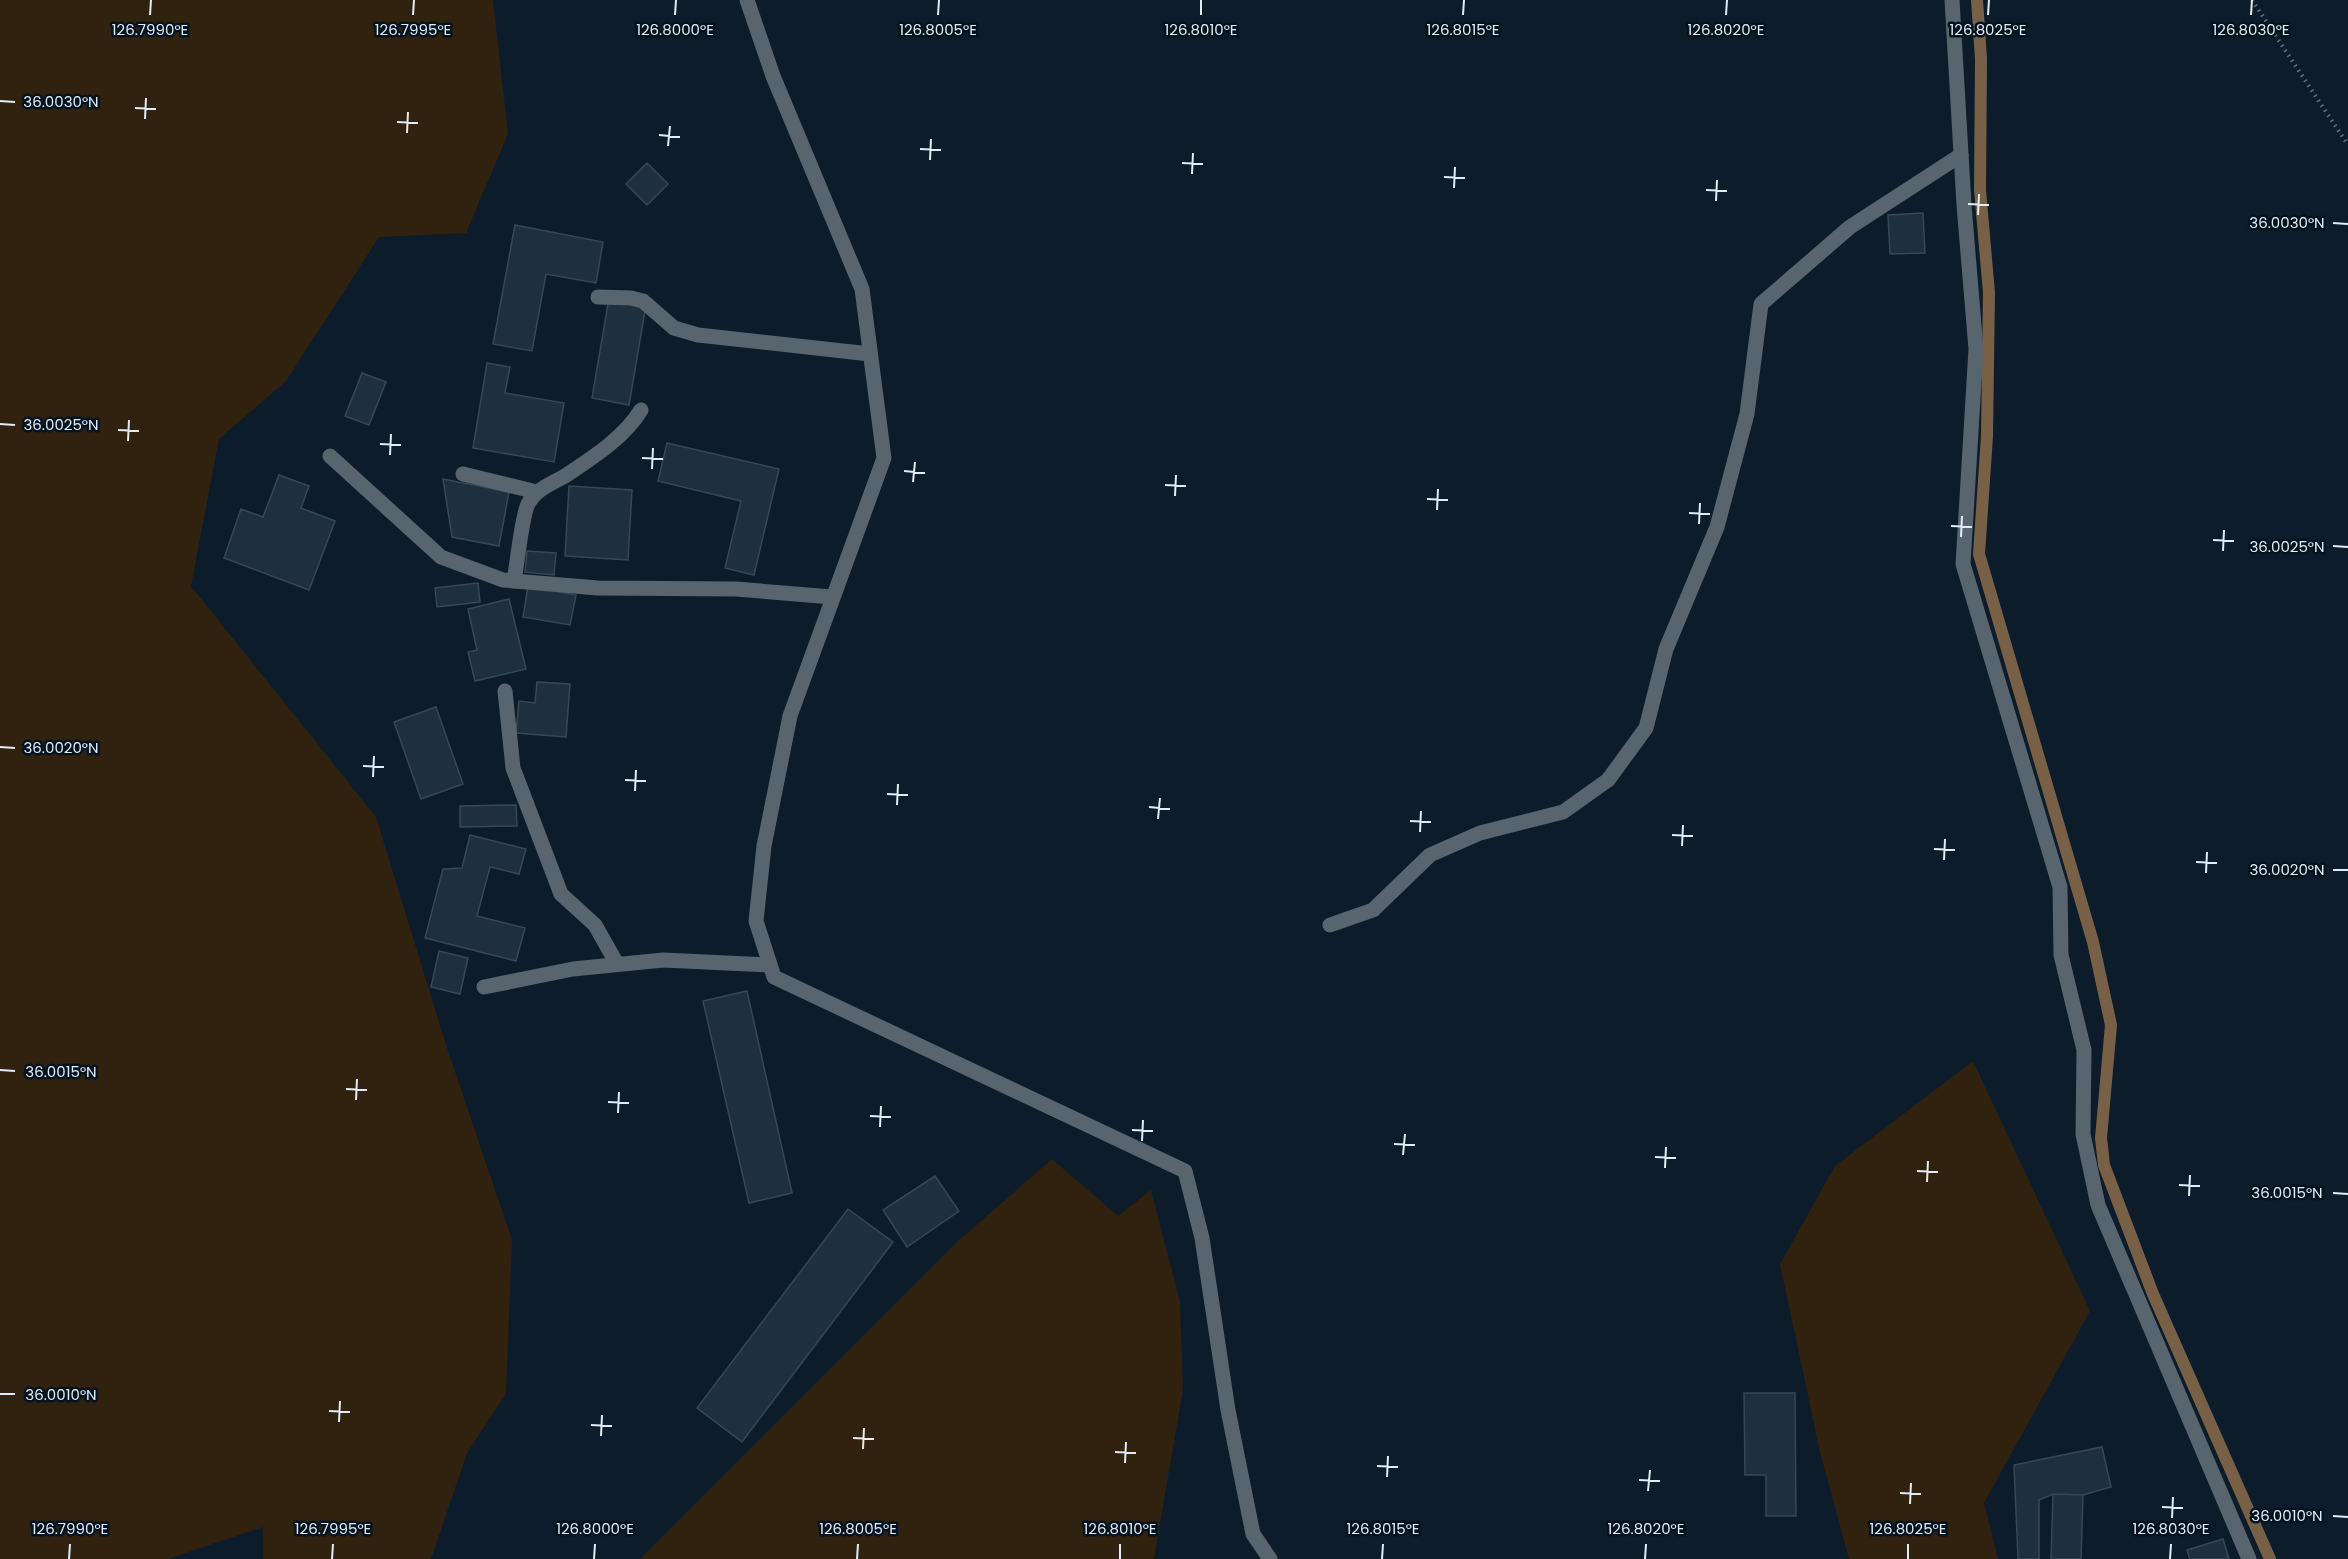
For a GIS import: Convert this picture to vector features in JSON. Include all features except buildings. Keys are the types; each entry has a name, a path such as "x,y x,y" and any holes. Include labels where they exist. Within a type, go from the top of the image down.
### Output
{"street":[{"path":"747,0 773,75 862,289 884,458 790,716 764,846 756,921 774,977 1185,1171 1202,1238 1228,1410 1253,1534 1270,1559"},
{"path":"1952,0 1976,349 1963,564 2060,887 2061,956 2084,1050 2083,1134 2098,1205 2249,1559"},
{"path":"1330,925 1373,910 1430,855 1480,833 1563,812 1608,780 1646,728 1666,649 1717,527 1747,414 1761,304 1850,227 1961,155"},
{"path":"598,297 622,297 642,301 674,328 698,335 870,354"},
{"path":"514,581 527,505 537,492 610,444 631,426 641,410"},
{"path":"330,456 441,557 503,580 598,588 736,589 832,597"},
{"path":"463,474 537,492"},
{"path":"506,691 513,768 561,894 595,925 617,964"},
{"path":"484,987 573,969 663,960 770,965"}],"path":[{"path":"2252,0 2348,145"}],"shaded area":[{"path":"0,0 493,0 508,134 466,233 379,237 286,381 219,439 191,586 376,817 446,1045 512,1240 506,1394 467,1453 431,1559 263,1559 263,1527 168,1559 0,1559"},
{"path":"1973,1061 2090,1311 1984,1503 1998,1559 1849,1559 1820,1452 1780,1264 1835,1166"},
{"path":"1052,1159 1118,1216 1151,1190 1180,1302 1183,1389 1154,1559 640,1559 956,1243"}],"waterway":[{"path":"1977,0 1981,59 1980,190 1989,293 1987,436 1979,554 2093,942 2111,1025 2101,1138 2104,1165 2153,1294 2270,1559"}]}
